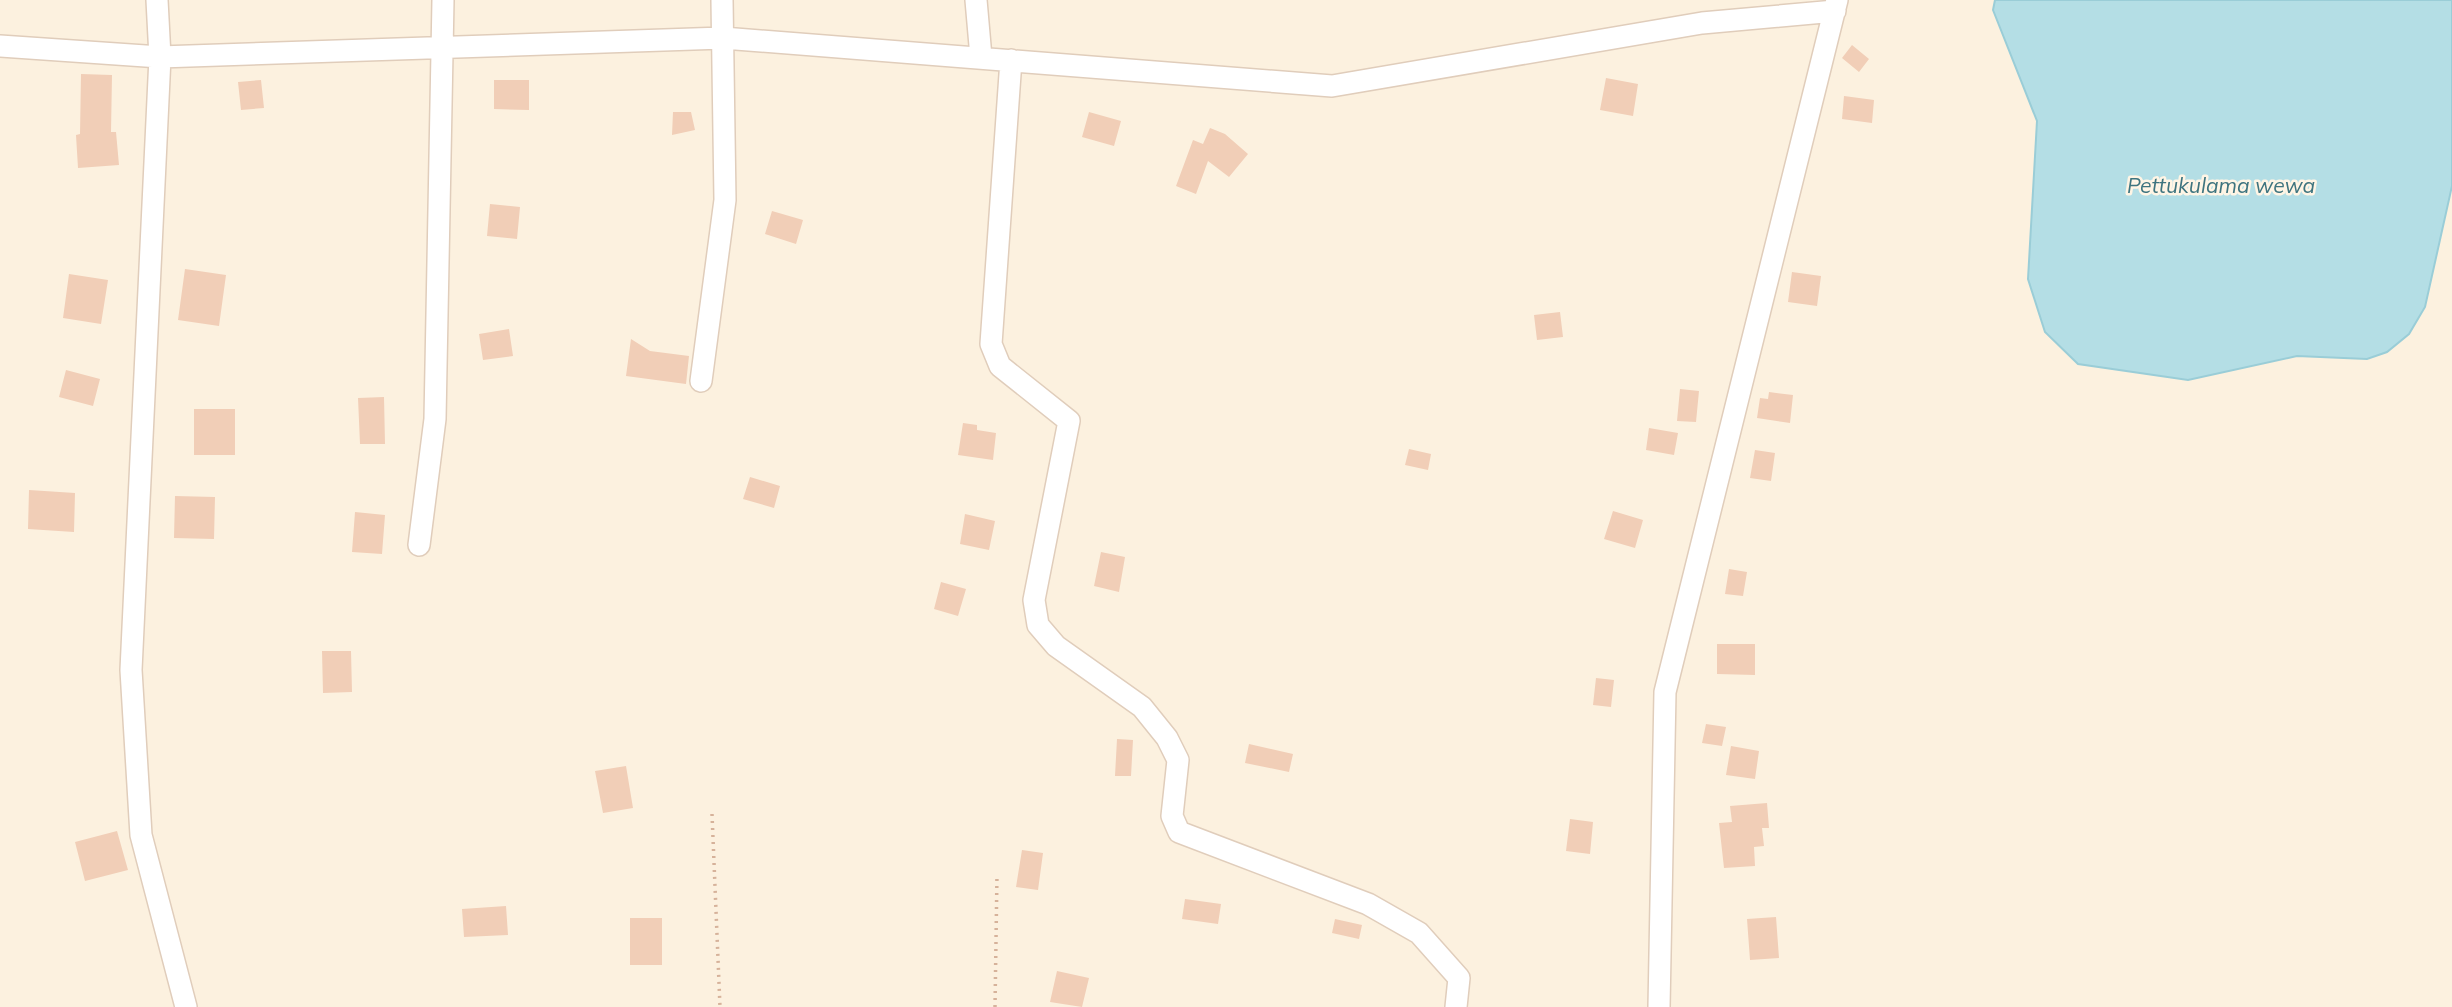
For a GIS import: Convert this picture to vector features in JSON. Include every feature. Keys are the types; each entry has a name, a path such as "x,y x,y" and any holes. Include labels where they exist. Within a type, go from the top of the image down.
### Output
{"street":[{"path":"157,0 160,57 131,670 141,835 186,1007"},
{"path":"419,545 435,419 443,0"},
{"path":"701,382 725,200 722,0"},
{"path":"976,0 981,57"},
{"path":"0,46 160,57 723,38 1332,86 1702,23 1836,6 1665,692 1659,1007"},
{"path":"1011,60 991,344 1000,366 1069,421 1034,600 1038,625 1056,646 1142,707 1167,738 1178,760 1172,816 1179,832 1368,904 1419,933 1459,978 1456,1007"}],"path":[{"path":"712,814 720,1007"},
{"path":"995,1007 997,874"}],"water":[{"name":"Pettukulama wewa","path":"1995,0 2452,0 2452,186 2425,307 2409,334 2387,352 2367,359 2297,356 2188,380 2078,364 2045,332 2028,279 2037,121 1993,10"}],"building":[{"path":"1852,45 1869,59 1859,72 1842,58"},
{"path":"81,74 112,75 111,132 116,132 119,165 78,168 76,135 80,134"},
{"path":"1606,78 1638,84 1633,116 1600,110"},
{"path":"261,80 264,108 241,110 238,82"},
{"path":"494,80 529,80 529,110 494,109"},
{"path":"1844,96 1874,100 1872,123 1842,119"},
{"path":"673,112 691,112 695,130 672,135"},
{"path":"1089,112 1121,121 1114,146 1082,137"},
{"path":"1210,128 1225,134 1248,154 1229,177 1208,161 1196,194 1176,186 1193,140 1203,144"},
{"path":"490,204 520,207 517,239 487,236"},
{"path":"772,211 803,220 796,244 765,234"},
{"path":"185,269 226,275 219,326 178,320"},
{"path":"1792,272 1821,276 1817,306 1788,302"},
{"path":"69,274 108,280 101,324 63,318"},
{"path":"1560,312 1563,337 1537,340 1534,315"},
{"path":"509,329 513,356 483,360 479,334"},
{"path":"631,339 650,351 689,356 686,384 626,376"},
{"path":"66,370 100,379 93,406 59,397"},
{"path":"1680,389 1699,391 1696,422 1677,421"},
{"path":"1769,392 1793,395 1790,423 1757,418 1760,398 1768,399"},
{"path":"384,397 385,444 360,444 358,398"},
{"path":"194,409 235,409 235,455 194,455"},
{"path":"963,423 977,425 977,430 996,433 993,460 958,455"},
{"path":"1649,428 1678,433 1674,455 1646,450"},
{"path":"1409,449 1431,454 1428,470 1405,465"},
{"path":"1755,450 1775,453 1771,481 1750,478"},
{"path":"750,477 780,486 774,508 743,499"},
{"path":"29,490 75,493 74,532 28,529"},
{"path":"175,496 215,497 214,539 174,538"},
{"path":"1613,511 1643,520 1635,548 1604,539"},
{"path":"355,512 385,515 382,554 352,552"},
{"path":"965,514 995,521 989,550 960,544"},
{"path":"1101,552 1125,557 1119,592 1094,586"},
{"path":"1729,569 1747,572 1743,596 1725,594"},
{"path":"941,582 966,589 958,616 934,609"},
{"path":"1717,644 1755,644 1755,675 1717,674"},
{"path":"322,651 351,651 352,692 323,693"},
{"path":"1596,678 1614,680 1611,707 1593,705"},
{"path":"1706,724 1726,727 1722,746 1702,743"},
{"path":"1117,739 1133,740 1131,776 1115,776"},
{"path":"1249,744 1293,754 1289,772 1245,763"},
{"path":"1731,746 1759,751 1755,779 1726,775"},
{"path":"626,766 633,808 603,813 595,771"},
{"path":"1767,803 1769,828 1762,828 1764,846 1754,847 1755,866 1724,868 1719,823 1732,822 1730,806"},
{"path":"1570,819 1593,822 1590,854 1566,851"},
{"path":"117,831 128,870 85,881 75,842"},
{"path":"1022,850 1043,853 1038,890 1016,887"},
{"path":"1185,899 1221,904 1218,924 1182,919"},
{"path":"506,906 508,935 464,937 462,909"},
{"path":"1776,917 1779,958 1750,960 1747,919"},
{"path":"630,918 662,918 662,965 630,965"},
{"path":"1335,919 1362,925 1359,939 1332,933"},
{"path":"1057,971 1089,978 1082,1007 1050,1002"}]}
